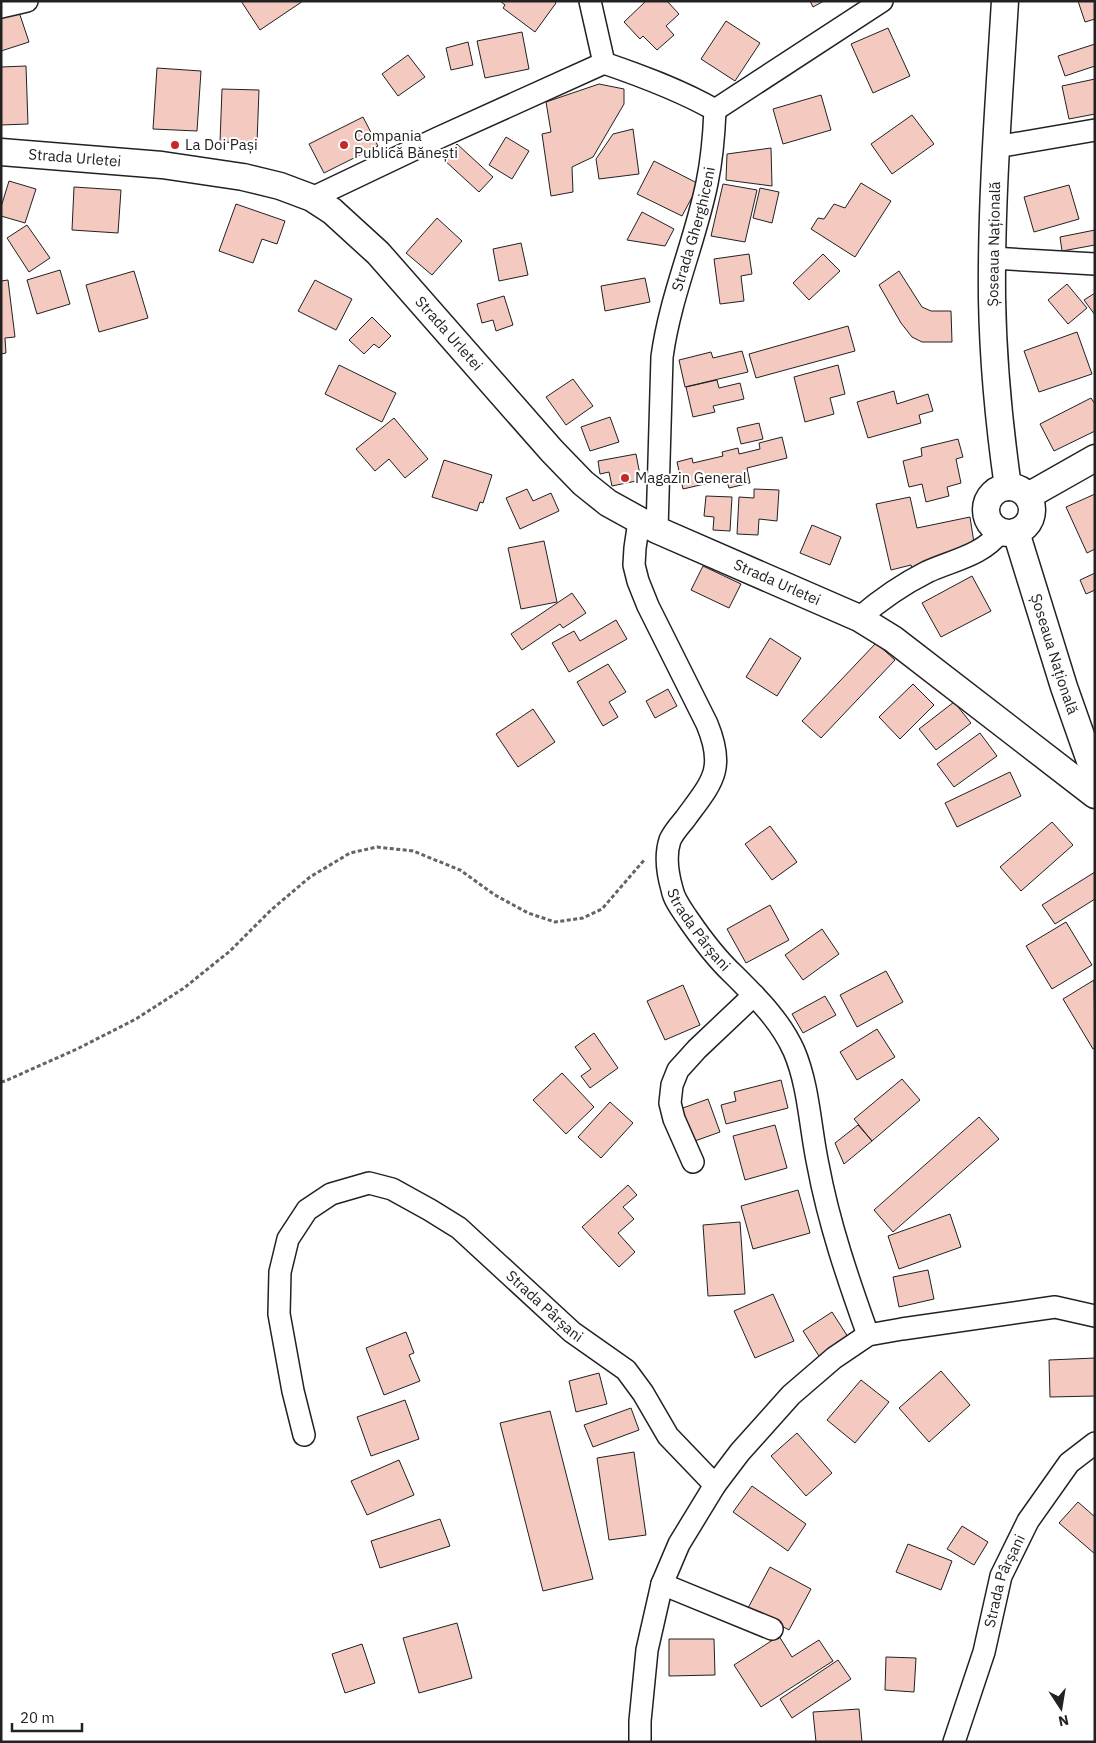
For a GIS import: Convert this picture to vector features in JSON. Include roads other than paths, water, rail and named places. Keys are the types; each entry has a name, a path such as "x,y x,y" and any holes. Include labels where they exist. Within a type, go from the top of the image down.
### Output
{"street":[{"path":"1,7 27,1"},
{"path":"590,1 604,63"},
{"path":"312,198 438,138 604,63 693,97 715,110 882,1"},
{"name":"Șoseaua Națională","path":"1005,1 996,147 992,258 995,362 998,408 1018,492 1031,503 1031,517 1028,524 1008,532 993,528 986,514 986,506 994,492 1018,492"},
{"name":"Strada Gherghiceni","path":"648,526 662,357 666,330 707,183 714,138 715,110"},
{"path":"996,147 1095,130"},
{"name":"Strada Urletei","path":"1,152 162,165 243,177 280,186 312,198 332,211 378,254 552,451 583,483 608,503 648,526 859,618 893,639 1095,795"},
{"path":"992,258 1095,264"},
{"path":"1018,492 1095,458"},
{"name":"Strada Pârșani","path":"648,526 635,548 634,565 638,581 648,606 715,742 717,764 710,784 670,839 668,856 672,891 697,932 770,1013 785,1033 794,1053 804,1080 818,1165 831,1224 868,1335"},
{"path":"859,618 899,587 928,572 978,551 1008,532"},
{"name":"Șoseaua Națională","path":"1008,532 1095,775"},
{"path":"692,1162 674,1119 670,1103 672,1085 678,1070 697,1049 754,995"},
{"name":"Strada Pârșani","path":"304,1435 293,1392 279,1314 280,1272 288,1239 307,1210 331,1194 369,1183 392,1189 459,1228 572,1332 626,1370 643,1393 668,1436 715,1485"},
{"path":"640,1742 640,1721 647,1650 662,1584 679,1544 715,1485 740,1452 791,1395 834,1358 868,1335 902,1328 1055,1307 1095,1316"},
{"name":"Strada Pârșani","path":"954,1742 984,1652 1001,1576 1028,1521 1064,1470 1069,1463 1095,1443"},
{"path":"662,1584 772,1629"}],"place":[{"name":"La Doi Pași","path":"175,145"},
{"name":"Compania Publică Bănești","path":"344,145"},
{"name":"Magazin General","path":"625,478"}]}
